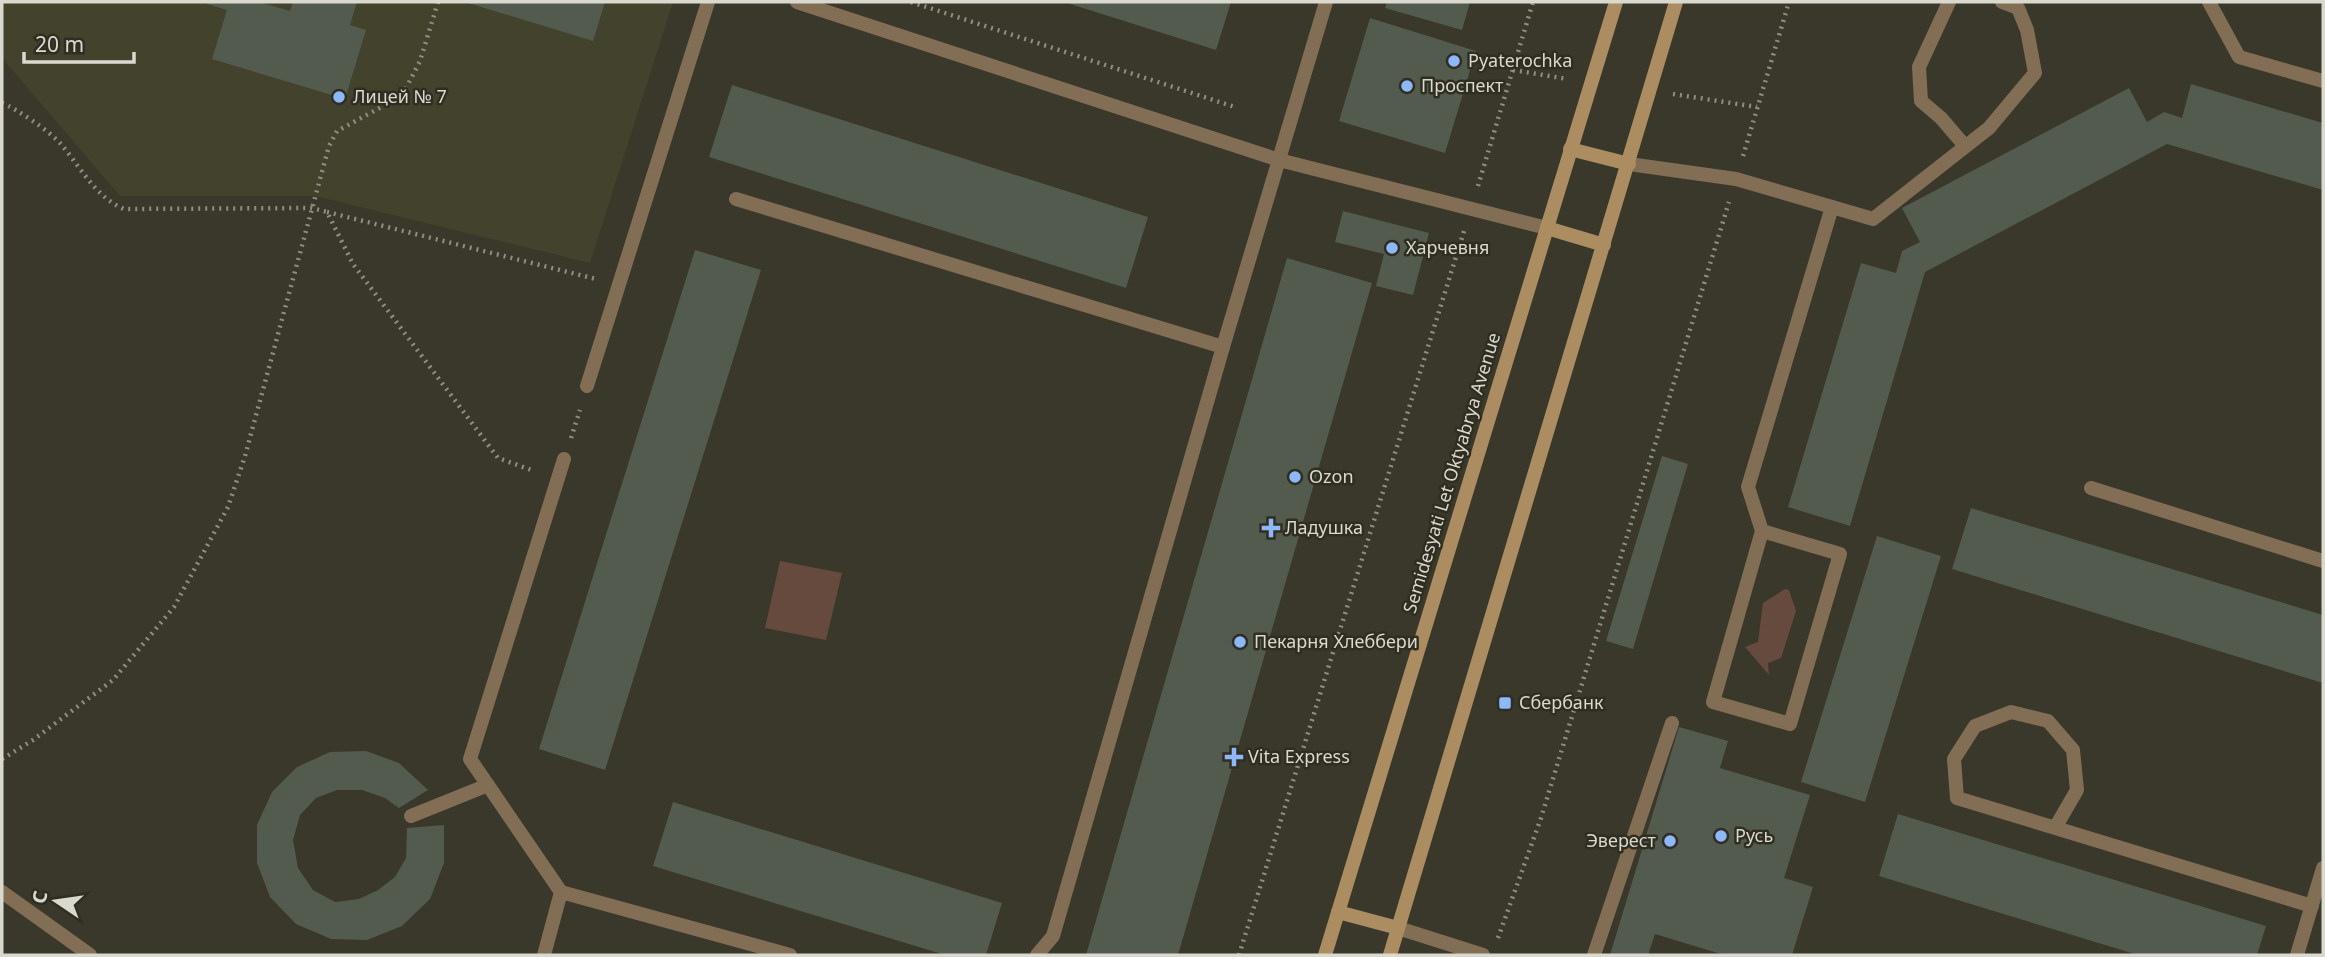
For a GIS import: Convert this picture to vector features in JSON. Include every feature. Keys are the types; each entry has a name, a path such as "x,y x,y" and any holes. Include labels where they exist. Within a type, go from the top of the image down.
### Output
{"main road":[{"name":"Semidesyati Let Oktyabrya Avenue","path":"1325,955 1616,2"},
{"path":"1390,955 1676,2"},
{"path":"1570,149 1629,164"},
{"path":"1547,228 1604,245"},
{"path":"1338,912 1398,928"}],"lane":[{"path":"587,386 708,2"},
{"path":"797,2 1279,160 1547,228"},
{"path":"1037,955 1053,936 1326,2"},
{"path":"1949,2 1919,67 1921,101 1941,118 1965,146"},
{"path":"1629,164 1736,179 1873,219 1989,128 2035,73 2027,30 2018,8 2002,2"},
{"path":"2209,2 2239,57 2323,82"},
{"path":"736,199 1223,347"},
{"path":"1762,531 1840,554 1790,724 1713,702 1762,531 1748,487 1832,207"},
{"path":"564,459 470,759 561,891 790,955"},
{"path":"2091,488 2323,561"},
{"path":"2055,828 2077,790 2073,750 2048,720 2011,712 1975,726 1954,759 1957,798 2055,828 2312,906"},
{"path":"1594,955 1672,723"},
{"path":"411,816 488,785"},
{"path":"2297,955 2323,868"},
{"path":"544,955 561,891"},
{"path":"2,892 90,955"},
{"path":"1398,928 1483,955"}],"path":[{"path":"2,759 33,740 113,680 174,607 228,507 245,456 329,146 337,131 402,96 420,61 438,2"},
{"path":"911,2 1235,107"},
{"path":"1239,955 1533,2"},
{"path":"1497,943 1541,818 1789,2"},
{"path":"2,103 58,140 102,195 112,204 124,209 312,208 618,284"},
{"path":"327,212 353,264 498,458 557,480"},
{"path":"564,459 587,386"}],"shaded area":[{"name":"Лицей № 7","path":"2,2 673,2 590,263 315,196 120,196 2,58"},
{"path":"780,561 842,573 826,640 765,628"},
{"path":"1785,589 1789,590 1796,611 1781,658 1768,663 1769,675 1745,647 1758,642 1763,603"}],"building":[{"path":"259,2 290,11 293,2 357,2 350,25 366,30 345,99 212,59 227,10 207,4"},
{"path":"465,2 605,2 593,41"},
{"path":"1064,2 1231,2 1216,50"},
{"path":"1387,2 1470,2 1462,30 1385,8"},
{"name":"Проспект","path":"1370,18 1476,51 1445,153 1339,121"},
{"path":"2191,84 2323,123 2323,190 2167,144 1925,272 1850,526 1788,507 1861,263 1896,273 1902,251 1920,242 1902,208 2129,88 2147,122 2164,112 2182,118"},
{"path":"732,85 1148,217 1126,288 709,157"},
{"name":"Харчевня","path":"1343,211 1429,233 1413,295 1376,286 1384,254 1335,242"},
{"path":"695,250 761,270 605,770 539,749"},
{"path":"1287,258 1372,283 1178,955 1086,955"},
{"path":"1662,456 1688,464 1633,649 1606,641"},
{"path":"1971,508 2323,615 2323,683 1952,569"},
{"path":"1877,536 1941,556 1865,802 1801,782"},
{"name":"Русь","path":"1679,727 1728,741 1720,768 1810,795 1784,878 1813,887 1792,955 1724,955 1655,934 1648,955 1610,955"},
{"path":"366,751 399,763 428,790 399,808 385,798 362,790 337,790 316,798 300,815 293,840 298,868 313,890 335,902 359,899 378,890 395,877 406,858 407,828 444,825 444,863 430,899 402,926 367,940 331,939 296,924 270,897 257,863 257,825 272,792 297,767 330,752"},
{"path":"673,802 1002,903 986,955 945,955 653,866"},
{"path":"1898,814 2266,926 2257,955 2138,955 1879,876"}],"place":[{"name":"Pyaterochka","path":"1454,61"},
{"name":"Проспект","path":"1407,86"},
{"name":"Лицей № 7","path":"339,97"},
{"name":"Харчевня","path":"1392,248"},
{"name":"Ozon","path":"1295,477"},
{"name":"Ладушка","path":"1271,528"},
{"name":"Пекарня Хлеббери","path":"1240,642"},
{"name":"Сбербанк","path":"1505,703"},
{"name":"Vita Express","path":"1234,757"},
{"name":"Русь","path":"1721,836"},
{"name":"Эверест","path":"1670,841"}]}
